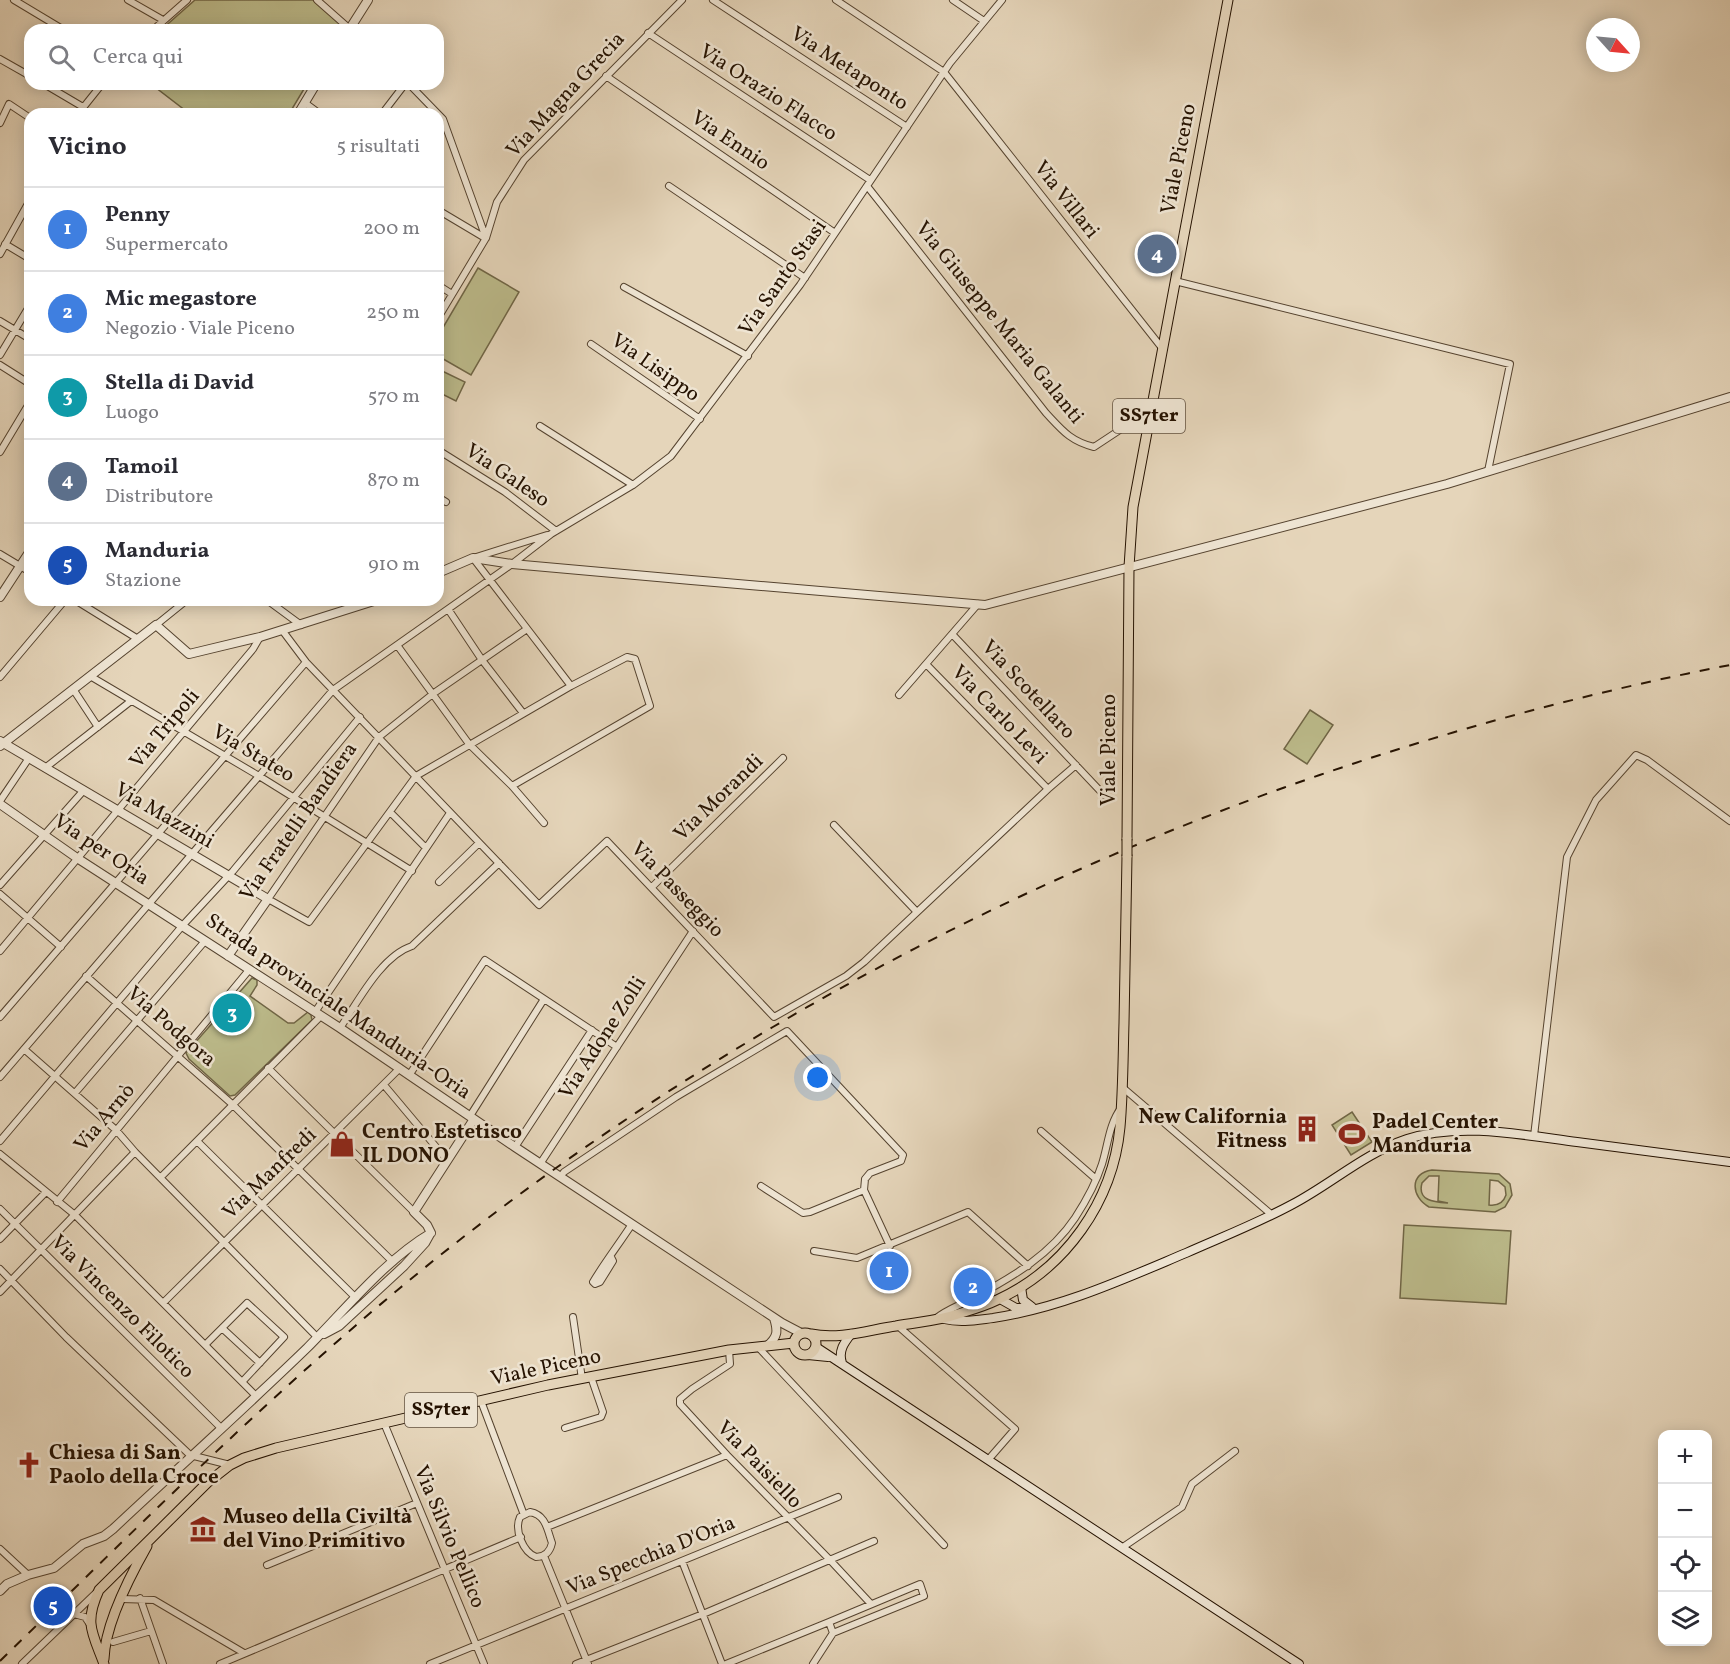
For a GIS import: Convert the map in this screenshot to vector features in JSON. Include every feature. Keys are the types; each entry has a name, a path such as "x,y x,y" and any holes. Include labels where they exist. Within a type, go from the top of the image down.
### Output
{"main road":[{"name":"Viale Piceno","path":"152,1536 207,1483 230,1465 276,1448 587,1378 729,1350 762,1347 800,1337 846,1334 944,1319 998,1300 1021,1287 1060,1257 1076,1238 1095,1208 1108,1180 1120,1129 1127,855 1129,567 1133,507 1228,0"},
{"path":"944,1319 957,1322 1010,1315 1063,1303 1163,1263 1272,1215 1382,1149 1408,1139 1462,1130 1730,1162"},
{"path":"1021,1287 1023,1300 1032,1307"},
{"path":"998,1300 1016,1308 1042,1308"},
{"path":"998,1300 999,1309 1010,1315"},
{"name":"Viale Piceno","path":"816,1345 846,1334"},
{"path":"842,1363 841,1349 846,1334"},
{"path":"800,1337 816,1345 1299,1664"},
{"path":"800,1337 803,1354"},
{"path":"803,1354 816,1345"},
{"name":"Viale Piceno","path":"762,1347 803,1354"},
{"path":"803,1354 821,1355 842,1363"},
{"name":"SS7ter","path":"104,1664 91,1627 94,1601 99,1590 152,1536"},
{"name":"SS7ter","path":"104,1664 105,1643 110,1628 130,1579 152,1536"},
{"path":"117,1572 127,1573 130,1579"},
{"path":"91,1627 100,1635 110,1628"}],"street":[{"path":"14,0 54,24"},
{"path":"128,0 163,20"},
{"path":"159,24 187,0"},
{"path":"317,0 343,24"},
{"path":"354,24 368,0"},
{"name":"Via Magna Grecia","path":"444,308 486,238 497,202 524,160 681,0"},
{"name":"Via Metaponto","path":"713,0 907,127"},
{"name":"Via Villari","path":"836,0 944,72 1162,348"},
{"path":"953,0 984,21"},
{"name":"Via Santo Stasi","path":"0,1077 333,690 490,580 554,532 633,485 672,456 805,278 944,72 1002,0"},
{"name":"Via Orazio Flacco","path":"648,33 868,183"},
{"path":"0,59 24,73"},
{"name":"Via Ennio","path":"606,76 835,233"},
{"path":"54,90 83,107 97,90"},
{"path":"302,108 313,90"},
{"path":"387,108 402,90"},
{"path":"413,90 432,108"},
{"path":"305,103 312,108"},
{"path":"0,123 9,104 24,114"},
{"path":"444,122 486,238"},
{"name":"Via Giuseppe Maria Galanti","path":"868,183 1046,413 1068,436 1079,444 1094,447 1150,410"},
{"path":"669,186 805,278"},
{"path":"0,254 24,211"},
{"path":"444,214 486,238"},
{"path":"5,244 24,255"},
{"path":"1175,281 1510,364 1488,471"},
{"path":"624,287 748,356"},
{"path":"444,289 452,294"},
{"path":"0,355 24,314"},
{"path":"0,321 24,336"},
{"name":"Via Lisippo","path":"591,344 700,420"},
{"path":"0,365 24,380"},
{"path":"444,569 473,558 512,564 985,605 1488,471 1730,397"},
{"path":"0,452 24,412"},
{"path":"540,426 633,485"},
{"name":"Via Galeso","path":"444,454 505,492 554,532"},
{"name":"Via Santo Stasi","path":"473,558 554,532"},
{"path":"0,554 24,568"},
{"path":"473,558 571,686"},
{"path":"0,597 24,560"},
{"path":"899,695 978,604"},
{"path":"0,678 60,606"},
{"path":"85,606 138,639"},
{"path":"1,744 179,606"},
{"path":"275,606 301,625"},
{"path":"156,625 189,654 260,637 354,606"},
{"path":"448,609 482,660 523,713"},
{"name":"Via Fratelli Bandiera","path":"228,956 380,737 434,693 527,629"},
{"name":"Via Passeggio","path":"282,630 306,662 539,905 607,841 774,1017 846,976 864,962 916,911 1076,765"},
{"name":"Via Scotellaro","path":"952,634 1104,795"},
{"name":"Via Tripoli","path":"0,951 253,649 260,637"},
{"path":"398,645 469,744 512,786 544,823"},
{"path":"367,843 416,776 571,686 627,657 635,658 650,706 512,786"},
{"path":"1,1015 306,662"},
{"name":"Via Carlo Levi","path":"926,664 1048,789"},
{"name":"Via Stateo","path":"90,676 225,755 412,871"},
{"path":"73,689 98,727"},
{"path":"45,768 131,701"},
{"path":"0,1141 229,875 360,717"},
{"name":"Via Mazzini","path":"1,744 29,758 309,922 367,843"},
{"path":"1534,1137 1567,857 1596,800 1636,755 1647,759 1730,821"},
{"path":"0,802 29,758"},
{"name":"Via Morandi","path":"652,886 783,758"},
{"path":"0,885 84,790"},
{"name":"Via per Oria","path":"0,802 77,858 183,926"},
{"path":"390,812 426,848"},
{"path":"161,1177 318,1014 450,813"},
{"path":"834,825 916,911"},
{"path":"439,882 479,843"},
{"path":"340,1028 386,963 403,949 412,946 499,863"},
{"path":"0,894 62,946"},
{"name":"Strada provinciale Manduria-Oria","path":"183,926 410,1074 514,1147 773,1316 800,1337"},
{"name":"Via Adone Zolli","path":"540,1164 693,931"},
{"path":"75,1093 205,941"},
{"path":"410,1074 485,960 617,1047"},
{"name":"Via Arnò","path":"57,1202 249,970"},
{"name":"Via Podgora","path":"86,976 179,1055 232,1104 393,1262"},
{"path":"414,1212 544,999"},
{"path":"514,1147 592,1030"},
{"path":"560,1177 564,1172 676,1097 787,1031 903,1155 901,1161 870,1173 865,1179 864,1190 890,1246"},
{"path":"24,1049 116,1130 317,1337"},
{"path":"268,1068 427,1225 430,1233 425,1243 404,1266 339,1326 317,1337"},
{"name":"Via Manfredi","path":"163,1304 400,1068"},
{"path":"384,1085 447,1160"},
{"path":"1122,1087 1272,1215"},
{"path":"932,1321 943,1312 974,1298 1045,1254 1074,1220 1096,1179 1113,1122 1121,1107"},
{"path":"1041,1131 1096,1179"},
{"path":"197,1141 356,1298"},
{"path":"0,1292 135,1152"},
{"path":"0,1154 45,1193 75,1215 255,1395"},
{"path":"761,1186 803,1213 864,1190"},
{"path":"0,1239 45,1193"},
{"name":"Via Vincenzo Filotico","path":"0,1209 221,1428"},
{"path":"814,1251 857,1258 968,1212 1028,1266"},
{"path":"610,1257 632,1224"},
{"path":"0,1591 7,1584 28,1575 54,1568 83,1544 104,1536 317,1337 393,1262 430,1233"},
{"path":"0,1269 66,1337 190,1455 230,1465"},
{"path":"205,1345 247,1303 284,1337 242,1382"},
{"path":"773,1316 778,1329 776,1338 762,1347 944,1545"},
{"path":"566,1428 601,1417 603,1412 587,1378 573,1317"},
{"path":"898,1326 1015,1429 988,1460"},
{"path":"222,1328 260,1363"},
{"name":"Via Paisiello","path":"729,1350 730,1364 680,1399 684,1409 871,1605"},
{"path":"481,1401 524,1515"},
{"name":"Via Silvio Pellico","path":"384,1423 484,1664"},
{"path":"1123,1547 1182,1507 1192,1484 1234,1451"},
{"path":"546,1527 727,1455"},
{"name":"Via Specchia D'Oria","path":"430,1664 838,1497"},
{"path":"267,1565 417,1503"},
{"path":"530,1512 537,1513 543,1518 546,1527 552,1543 551,1548 544,1556 531,1555 517,1524 520,1517 530,1512"},
{"path":"220,1664 236,1661 244,1653 521,1537"},
{"path":"576,1664 587,1662 874,1541"},
{"path":"0,1549 28,1575"},
{"path":"544,1556 587,1662"},
{"path":"682,1561 724,1664 920,1584 924,1596 833,1633 813,1664"},
{"path":"22,1664 99,1590"},
{"path":"140,1598 163,1664"},
{"path":"122,1599 154,1600 244,1653"},
{"path":"74,1614 85,1617 91,1627"},
{"path":"829,1622 833,1633"},
{"path":"113,1642 151,1631"}],"shaded area":[{"path":"195,0 314,0 341,24 168,24"},
{"path":"159,90 303,90 293,108 182,108"},
{"path":"478,268 519,292 471,375 444,359 444,326"},
{"path":"444,372 465,382 456,401 444,395"},
{"path":"1310,710 1333,725 1307,764 1284,749"},
{"path":"252,978 257,980 257,985 250,996 288,1023 294,1023 308,1012 312,1020 235,1095 230,1096 189,1059 186,1053"},
{"name":"Padel Center Manduria","path":"1352,1112 1372,1142 1351,1155 1332,1125"},
{"path":"1432,1170 1499,1174 1510,1184 1512,1195 1505,1207 1495,1212 1429,1207 1419,1197 1415,1186 1416,1180 1425,1172","holes":["1429,1176 1439,1176 1438,1201 1448,1203 1432,1201 1424,1197 1421,1189 1422,1183","1490,1180 1498,1181 1505,1187 1505,1198 1497,1205 1489,1205"]},
{"path":"1404,1225 1511,1231 1506,1304 1400,1298"}],"railway":[{"path":"0,1661 217,1451 385,1301 443,1253 586,1146 736,1049 891,961 1051,882 1216,813 1384,754 1556,704 1730,665"}],"place":[{"name":"Tamoil","path":"1157,254"},
{"name":"Stella di David","path":"232,1013"},
{"name":"New California Fitness","path":"1307,1129"},
{"name":"Padel Center Manduria","path":"1352,1134"},
{"name":"Centro Estetisco IL DONO","path":"342,1144"},
{"name":"Penny","path":"889,1271"},
{"name":"Mic megastore","path":"973,1287"},
{"name":"Chiesa di San Paolo della Croce","path":"29,1465"},
{"name":"Museo della Civiltà del Vino Primitivo","path":"203,1529"},
{"name":"Manduria","path":"53,1606"}]}
